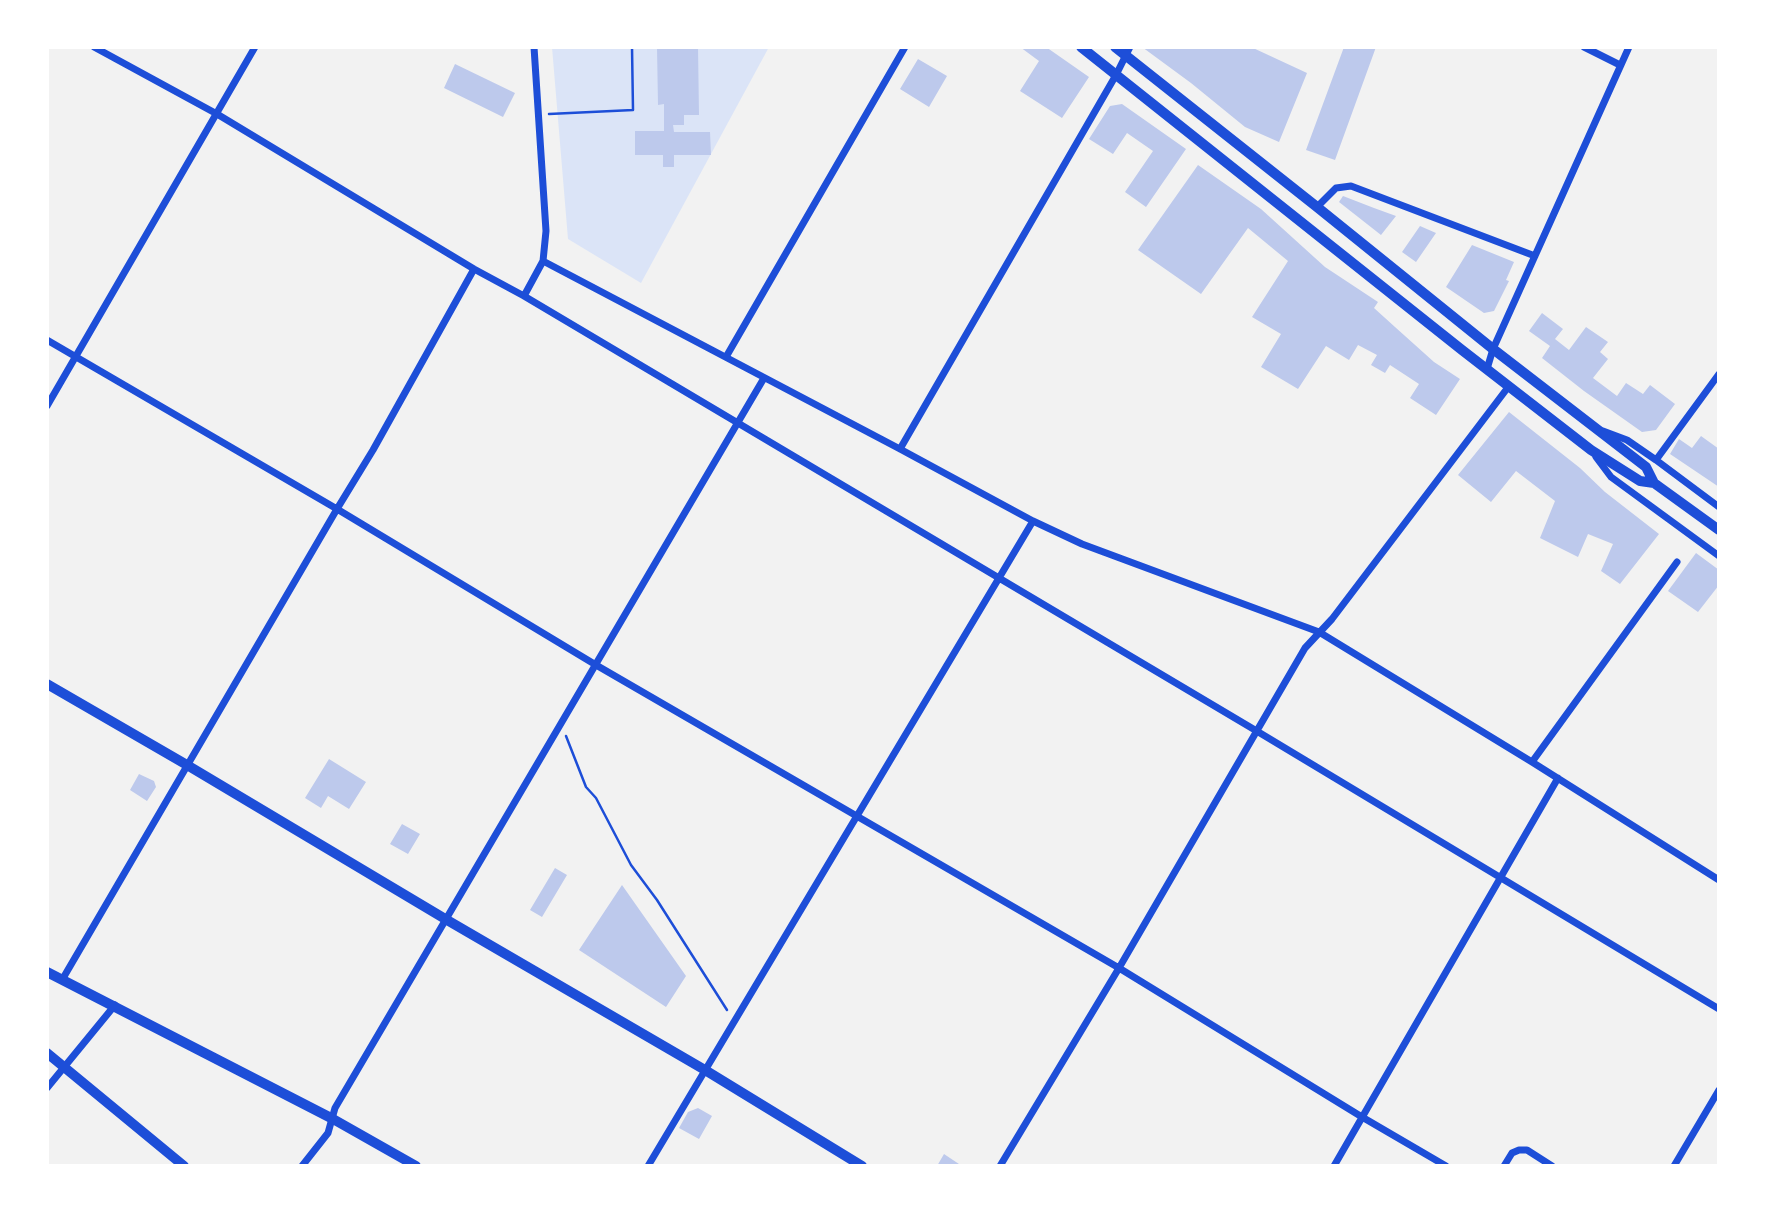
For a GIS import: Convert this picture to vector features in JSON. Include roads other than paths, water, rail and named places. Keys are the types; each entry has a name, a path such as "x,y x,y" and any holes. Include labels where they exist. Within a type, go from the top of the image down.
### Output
{"main road":[{"path":"1081,47 1591,450 1640,481 1654,483"},
{"path":"1115,47 1128,52 1493,349 1646,467 1654,483 1719,530"}],"street":[{"path":"94,47 217,114 474,269 524,296 1255,730 1719,1009"},
{"path":"47,406 255,47"},
{"path":"524,296 543,261 546,231 534,47"},
{"path":"726,357 905,47"},
{"path":"1584,47 1620,65"},
{"path":"1487,369 1493,349 1629,47"},
{"path":"900,449 1128,52"},
{"path":"1317,207 1336,188 1351,186 1535,256"},
{"path":"543,261 1033,521 1082,544 1319,632 1719,880"},
{"path":"62,980 373,450 474,269"},
{"path":"47,340 337,509 596,665 1119,968 1362,1118 1446,1166"},
{"path":"1656,460 1719,374"},
{"path":"302,1166 328,1133 335,1108 764,378"},
{"path":"1000,1166 1305,648 1332,620 1509,386"},
{"path":"1597,428 1627,440 1719,507"},
{"path":"1591,450 1611,477 1719,556"},
{"path":"648,1166 1033,521"},
{"path":"1532,762 1677,562"},
{"path":"47,684 705,1070 862,1166"},
{"path":"1334,1166 1558,778"},
{"path":"47,972 333,1119 416,1166"},
{"path":"47,1088 114,1006"},
{"path":"47,1053 184,1166"},
{"path":"1674,1166 1719,1090"},
{"path":"1504,1166 1512,1153 1527,1150 1552,1166"}]}
